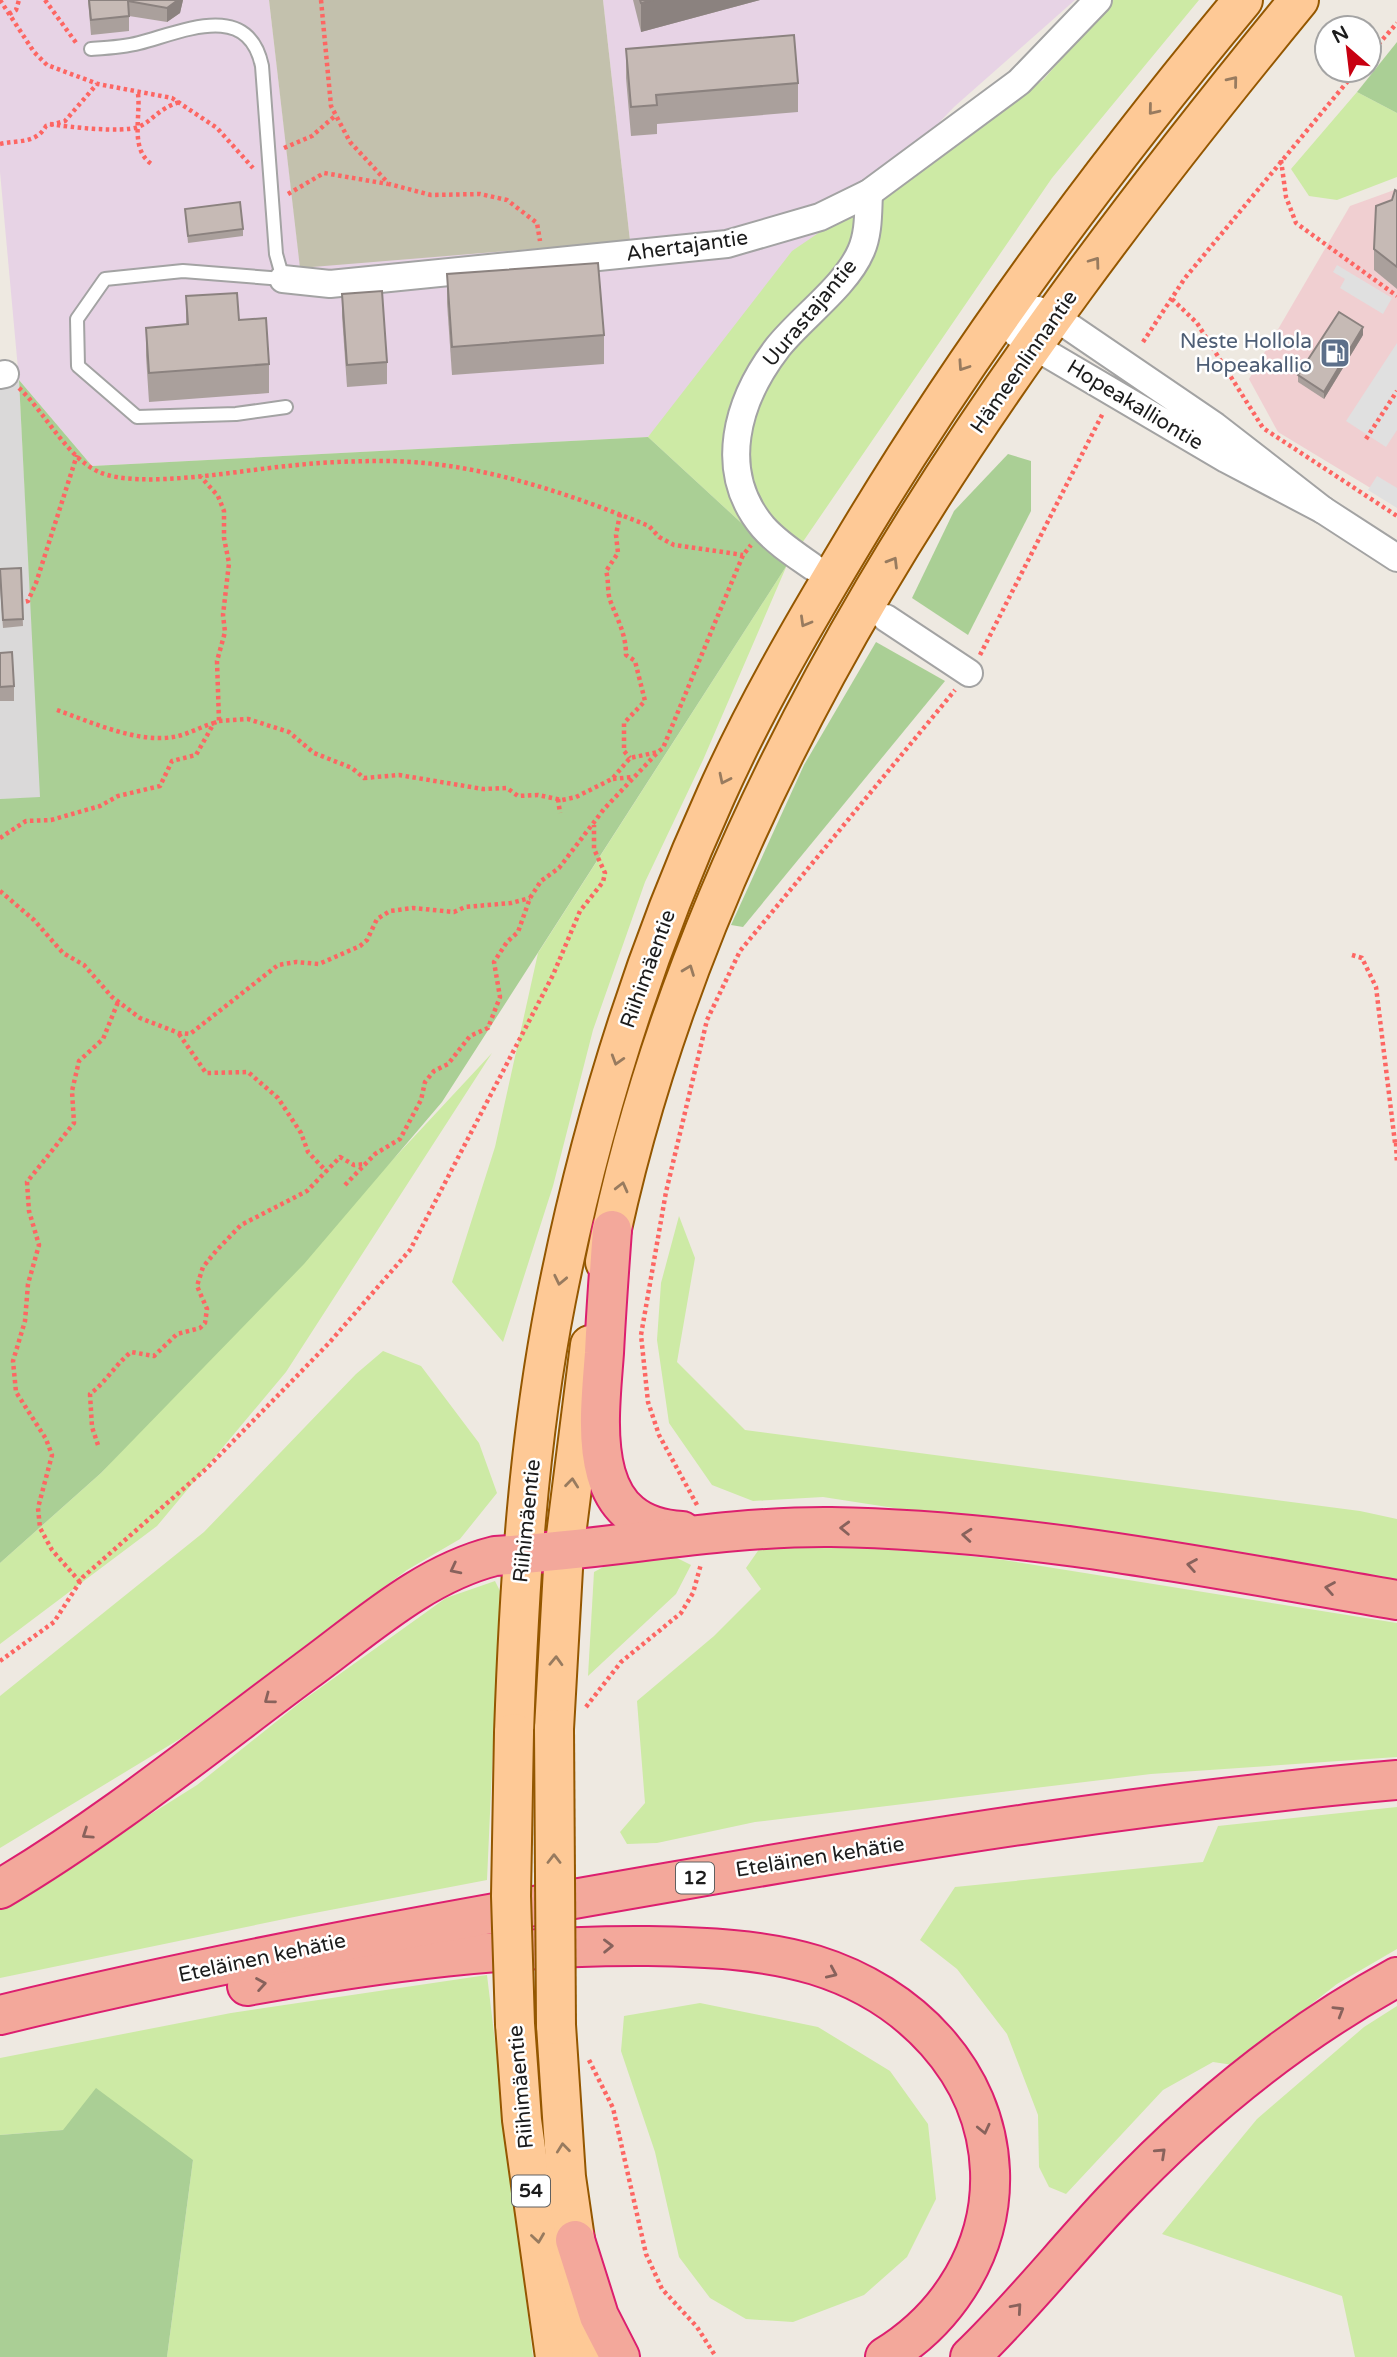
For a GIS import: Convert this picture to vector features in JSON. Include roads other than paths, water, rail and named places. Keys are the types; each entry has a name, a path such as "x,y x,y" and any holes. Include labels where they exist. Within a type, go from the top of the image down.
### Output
{"highway":[{"path":"612,1230 599,1420 602,1465 620,1503 635,1517 655,1527 708,1536"},
{"path":"0,1889 44,1863 153,1788 433,1580 466,1563 495,1556 829,1527 914,1530 1123,1553 1397,1600"},
{"name":"Eteläinen kehätie","path":"0,2015 345,1941 760,1867 1066,1816 1229,1795 1397,1780"},
{"path":"0,2027 280,1980 478,1952 552,1947 695,1947 758,1953 816,1965 895,2003 918,2021 968,2085 985,2129 989,2157 988,2208 973,2260 945,2304 919,2332 885,2357"},
{"path":"970,2357 1113,2201 1192,2124 1234,2088 1318,2025 1397,1977"},
{"path":"575,2240 599,2316 620,2357"}],"main road":[{"path":"1002,310 1093,186 1242,0"},
{"name":"Hämeenlinnantie","path":"785,749 847,638 918,520 1045,331 1152,184 1299,0"},
{"name":"Riihimäentie","path":"555,2357 523,2132 515,2024 511,1896 514,1733 522,1555 555,1304 599,1119 636,995 716,796 794,641 897,468 1002,310"},
{"name":"Riihimäentie","path":"592,2357 559,2108 570,2037 569,1720 564,1551 581,1402 612,1230 632,1146 673,1013 715,900 785,749"}],"street":[{"name":"Ahertajantie","path":"283,278 330,284 727,244 820,217 869,193 1019,82 1098,0"},
{"name":"Uurastajantie","path":"813,567 764,528 746,501 738,474 735,443 738,421 748,396 778,348 843,277 861,252 868,225 869,193"},
{"name":"Hopeakalliontie","path":"1002,310 1017,334 1045,331 1215,426 1323,509 1397,558"},
{"name":"Hopeakalliontie","path":"1002,310 1038,310 1045,331 1226,459 1323,509"},
{"path":"886,618 969,673"}],"lane":[{"path":"85,48 142,42 168,32 204,25 236,30 248,36 260,53 262,66 276,254 283,278 183,271 105,279 77,319 78,366 137,416 236,414 286,407"}],"place":[{"name":"Neste Hollola Hopeakallio","path":"1335,353"}]}
